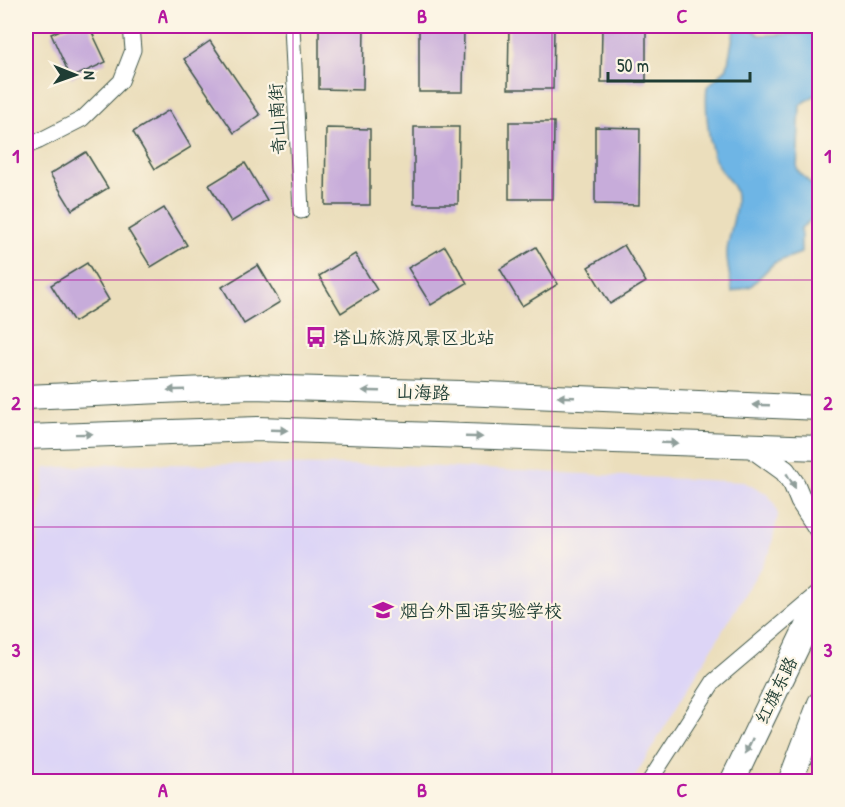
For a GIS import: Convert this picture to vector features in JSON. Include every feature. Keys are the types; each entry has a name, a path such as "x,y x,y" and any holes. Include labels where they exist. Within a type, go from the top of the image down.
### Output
{"main road":[{"name":"山海路","path":"26,397 252,387 819,408"},
{"path":"26,437 258,429 819,448"},
{"path":"749,445 785,471 819,530"},
{"name":"红旗东路","path":"732,782 819,599"},
{"path":"790,782 819,703"}],"street":[{"path":"26,146 82,119 121,81 133,50 131,26"},
{"name":"奇山南街","path":"292,26 301,211"},
{"path":"649,782 714,681 819,591"}],"shaded area":[{"name":"烟台外国语实验学校","path":"110,464 399,465 744,482 766,493 774,503 778,515 770,552 632,781 32,781 26,760 26,667 44,468"}],"water":[{"path":"735,26 749,26 759,35 799,34 804,30 818,32 820,92 800,105 797,170 815,188 813,218 801,228 801,253 774,263 751,286 732,292 727,251 736,197 734,188 719,167 711,147 706,95 707,87 727,68"}],"building":[{"path":"70,26 89,26 106,62 71,78 51,34"},
{"path":"319,26 364,26 363,90 319,89"},
{"path":"419,26 464,26 463,92 419,92"},
{"path":"509,26 554,26 553,89 508,89"},
{"path":"602,26 646,26 646,82 601,82"},
{"path":"210,41 260,115 234,133 184,59"},
{"path":"169,110 191,147 155,169 133,132"},
{"path":"509,122 554,122 553,199 509,199"},
{"path":"414,127 459,127 458,204 414,204"},
{"path":"595,127 640,128 639,205 595,204"},
{"path":"326,128 370,129 370,205 325,205"},
{"path":"86,152 108,188 72,210 50,174"},
{"path":"245,163 267,200 231,222 209,185"},
{"path":"164,208 187,245 151,267 128,230"},
{"path":"624,245 646,282 610,304 588,267"},
{"path":"445,246 467,283 431,305 408,268"},
{"path":"536,247 558,284 522,306 500,269"},
{"path":"355,254 377,290 341,313 319,276"},
{"path":"87,263 109,300 74,322 51,285"},
{"path":"258,265 280,302 244,324 222,287"}],"place":[{"name":"塔山旅游风景区北站","path":"316,337"},
{"name":"烟台外国语实验学校","path":"383,610"}]}
